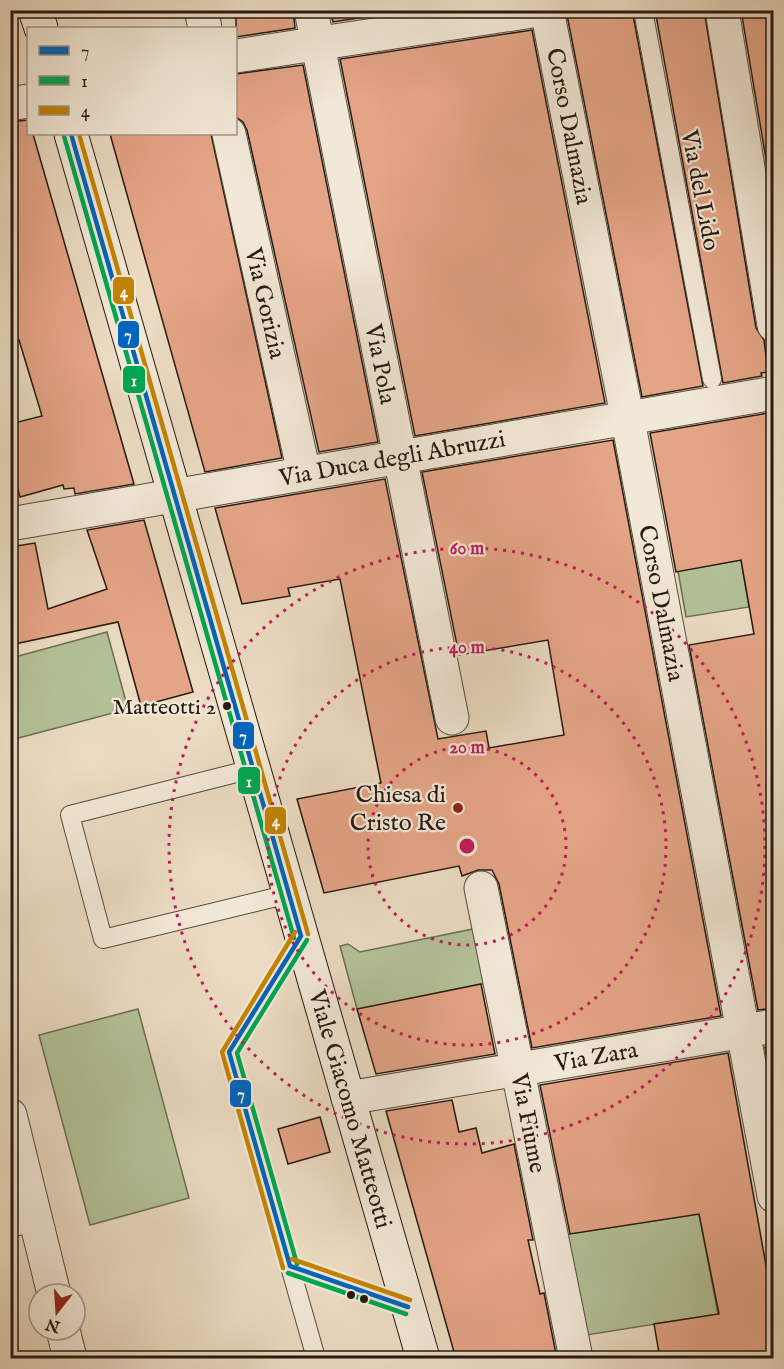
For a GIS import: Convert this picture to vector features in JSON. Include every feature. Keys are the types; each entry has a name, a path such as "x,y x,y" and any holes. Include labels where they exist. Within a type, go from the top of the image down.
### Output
{"street":[{"path":"35,10 41,27"},
{"path":"201,10 205,27"},
{"name":"Via Pola","path":"311,10 452,718"},
{"path":"237,56 539,10"},
{"name":"Corso Dalmazia","path":"547,10 628,417 758,1029 774,1196"},
{"path":"722,10 774,325"},
{"path":"10,104 27,101"},
{"name":"Viale Giacomo Matteotti","path":"71,135 423,1359"},
{"name":"Via Gorizia","path":"229,135 304,473"},
{"name":"Via Duca degli Abruzzi","path":"10,524 774,393"},
{"name":"Via Fiume","path":"481,888 576,1359"},
{"name":"Via Zara","path":"348,1098 758,1029"},
{"path":"10,1115 23,1225 49,1282"},
{"path":"66,1342 70,1359"}],"lane":[{"name":"Via del Lido","path":"644,10 712,379"},
{"path":"252,769 70,814 104,939 289,894"},
{"path":"301,936 229,1052 316,1359"},
{"path":"290,1266 408,1306"}],"green space":[{"path":"741,560 749,607 686,617 678,571"},
{"path":"107,632 128,709 11,740 11,658"},
{"path":"473,929 484,984 357,1009 340,946 348,944 360,952"},
{"path":"138,1009 189,1198 90,1225 39,1035"},
{"path":"699,1214 718,1314 587,1335 567,1234"}],"building":[{"path":"236,10 293,10 295,28 237,37"},
{"path":"330,10 411,10 333,22"},
{"path":"566,10 632,10 703,386 642,397"},
{"path":"655,10 704,10 756,328 764,340 768,372 761,373 762,376 723,383"},
{"path":"741,10 774,10 774,207"},
{"path":"532,30 605,403 415,436 340,59"},
{"path":"303,65 378,442 319,452 247,130 243,122 237,118 237,74"},
{"path":"27,120 27,135 33,135 134,484 75,494 74,488 64,489 63,485 20,497 10,461 10,424 42,416 19,340 10,342 10,122"},
{"path":"110,135 211,135 282,458 205,472"},
{"path":"768,413 774,449 774,1008 758,1010 689,645 754,634 741,560 676,572 650,433"},
{"path":"613,440 721,1016 532,1048 499,884 492,870 478,870 462,876 459,866 324,893 297,799 381,783 340,579 288,588 290,596 242,604 215,508 385,479 438,739 486,731 489,748 564,735 548,640 459,655 422,472"},
{"path":"144,520 193,692 141,706 118,622 10,645 10,547 35,543 48,609 107,589 87,530"},
{"path":"481,984 495,1054 376,1074 357,1009"},
{"path":"774,1045 774,1071 770,1071 765,1047"},
{"path":"728,1053 774,1310 774,1359 660,1359 654,1324 719,1314 699,1214 570,1234 540,1085"},
{"path":"452,1100 459,1132 476,1128 482,1153 514,1144 533,1240 528,1240 540,1294 544,1293 557,1359 456,1359 386,1111"},
{"path":"320,1117 330,1152 288,1164 278,1129"}],"transit line":[{"name":"7","path":"71,135 301,936"},
{"name":"4","path":"79,135 308,934"},
{"name":"1","path":"64,136 294,938"},
{"name":"4","path":"283,1268 222,1052 295,932"},
{"name":"7","path":"290,1266 229,1052 301,936"},
{"name":"1","path":"297,1264 237,1053 307,940"},
{"name":"4","path":"292,1259 410,1300"},
{"name":"7","path":"290,1266 408,1307"},
{"name":"1","path":"288,1273 406,1314"}],"place":[{"name":"Matteotti 2","path":"227,706"},
{"name":"Chiesa di Cristo Re","path":"458,808"}]}
